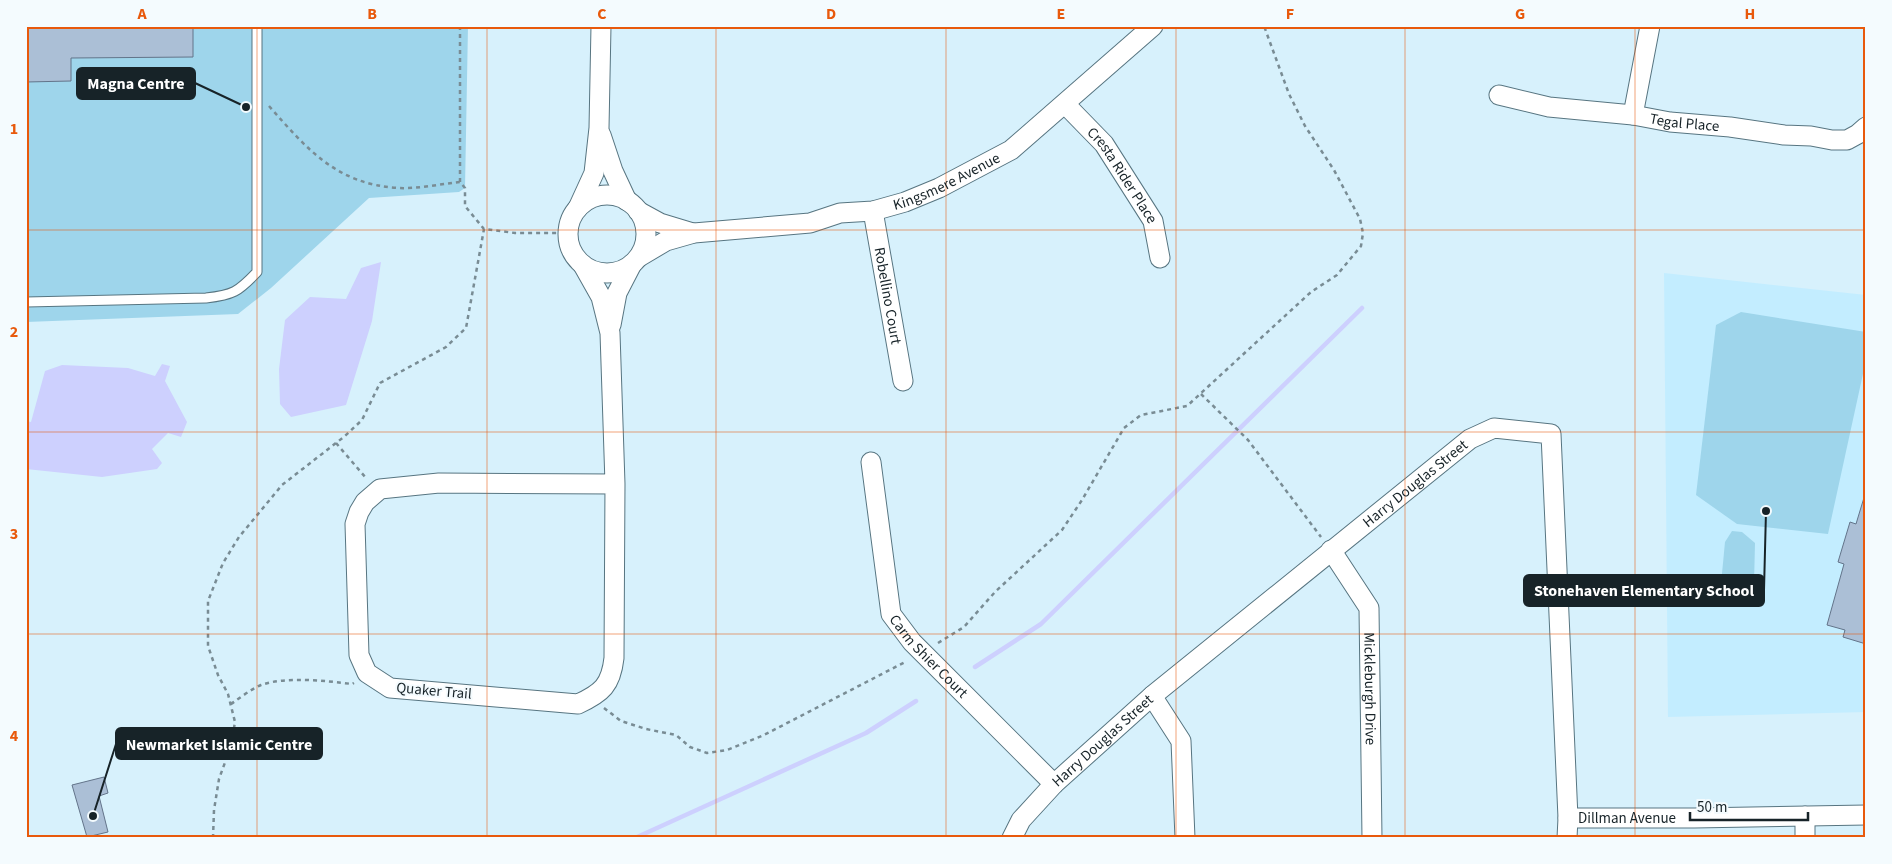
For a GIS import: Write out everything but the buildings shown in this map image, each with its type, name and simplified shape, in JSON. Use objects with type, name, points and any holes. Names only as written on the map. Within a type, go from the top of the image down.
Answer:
[{"type":"street","points":[[600,26],[599,128],[594,173],[571,221],[568,233],[571,249],[583,265],[601,297],[610,333]]},
{"type":"street","name":"Kingsmere Avenue","points":[[635,260],[666,240],[694,233],[810,222],[840,213],[872,211],[905,202],[939,188],[1010,150],[1153,26]]},
{"type":"street","points":[[1633,115],[1650,26]]},
{"type":"street","name":"Tegal Place","points":[[1499,95],[1550,107],[1633,115],[1670,122],[1730,127],[1832,140],[1846,140],[1858,134],[1866,127]]},
{"type":"street","name":"Cresta Rider Place","points":[[1065,104],[1104,144],[1153,221],[1160,258]]},
{"type":"street","points":[[591,698],[610,680],[612,672],[615,484],[610,333],[617,293],[645,243],[646,232],[643,219],[612,171],[599,128]]},
{"type":"street","points":[[578,208],[590,200],[604,196],[618,197],[633,206]]},
{"type":"street","name":"Kingsmere Avenue","points":[[633,206],[660,223],[694,233]]},
{"type":"street","name":"Robellino Court","points":[[872,211],[903,381]]},
{"type":"street","points":[[583,265],[596,272],[607,273],[620,271],[635,260]]},
{"type":"street","name":"Harry Douglas Street","points":[[1012,838],[1021,820],[1054,784],[1152,696],[1470,439],[1494,428],[1551,434],[1568,818]]},
{"type":"street","name":"Carm Shier Court","points":[[871,462],[891,614],[912,642],[1054,784]]},
{"type":"street","points":[[367,673],[359,655],[355,536],[359,512],[365,502],[376,492],[380,489],[439,483],[615,484]]},
{"type":"street","name":"Mickleburgh Drive","points":[[1331,550],[1369,608],[1372,838]]},
{"type":"street","name":"Quaker Trail","points":[[367,673],[390,688],[578,704],[591,698]]},
{"type":"street","points":[[1152,696],[1181,741],[1185,838]]},
{"type":"street","name":"Dillman Avenue","points":[[1568,818],[1866,815]]},
{"type":"street","points":[[1805,816],[1805,838]]},
{"type":"street","points":[[1567,838],[1568,818]]},
{"type":"lane","points":[[26,302],[206,298],[229,295],[243,287],[257,272],[257,26]]},
{"type":"path","points":[[460,26],[460,182],[465,188],[465,206],[484,229],[515,233],[568,233]]},
{"type":"path","points":[[591,698],[621,721],[646,729],[676,735],[690,747],[707,753],[727,750],[764,735],[923,653],[964,627],[995,592],[1062,530],[1082,500],[1124,428],[1141,415],[1186,406],[1311,292],[1337,275],[1361,246],[1363,233],[1360,219],[1334,170],[1305,126],[1289,94],[1264,26]]},
{"type":"path","points":[[264,100],[298,139],[327,165],[364,183],[400,188],[460,182]]},
{"type":"path","points":[[213,838],[214,810],[219,779],[231,746],[235,722],[228,694],[218,675],[208,646],[208,601],[223,563],[239,537],[282,485],[362,420],[380,383],[414,363],[446,348],[466,328],[484,229]]},
{"type":"path","points":[[1201,394],[1248,440],[1331,550]]},
{"type":"path","points":[[336,443],[376,492]]},
{"type":"path","points":[[231,704],[261,685],[287,681],[320,680],[352,684],[367,673]]},
{"type":"shaded area","points":[[26,26],[468,26],[465,188],[459,192],[369,198],[271,288],[238,314],[26,322]]},
{"type":"shaded area","points":[[381,262],[372,321],[346,405],[291,417],[280,404],[279,369],[285,320],[310,297],[346,299],[361,268]]},
{"type":"shaded area","points":[[1664,273],[1866,295],[1866,712],[1668,717]]},
{"type":"shaded area","points":[[1741,312],[1866,332],[1866,360],[1828,534],[1737,524],[1696,495],[1716,325]]},
{"type":"shaded area","points":[[162,364],[170,366],[165,381],[187,422],[181,437],[168,433],[152,449],[162,463],[157,469],[102,477],[26,469],[26,421],[31,422],[45,371],[62,365],[128,368],[155,376]]},
{"type":"shaded area","points":[[1732,531],[1742,532],[1755,543],[1754,584],[1742,591],[1721,584],[1725,542]]},
{"type":"waterway","points":[[975,667],[1041,624],[1362,308]]},
{"type":"waterway","points":[[635,838],[866,733],[916,701]]},
{"type":"place","name":"Magna Centre","points":[[246,107]]},
{"type":"place","name":"Stonehaven Elementary School","points":[[1766,511]]},
{"type":"place","name":"Newmarket Islamic Centre","points":[[93,816]]}]
